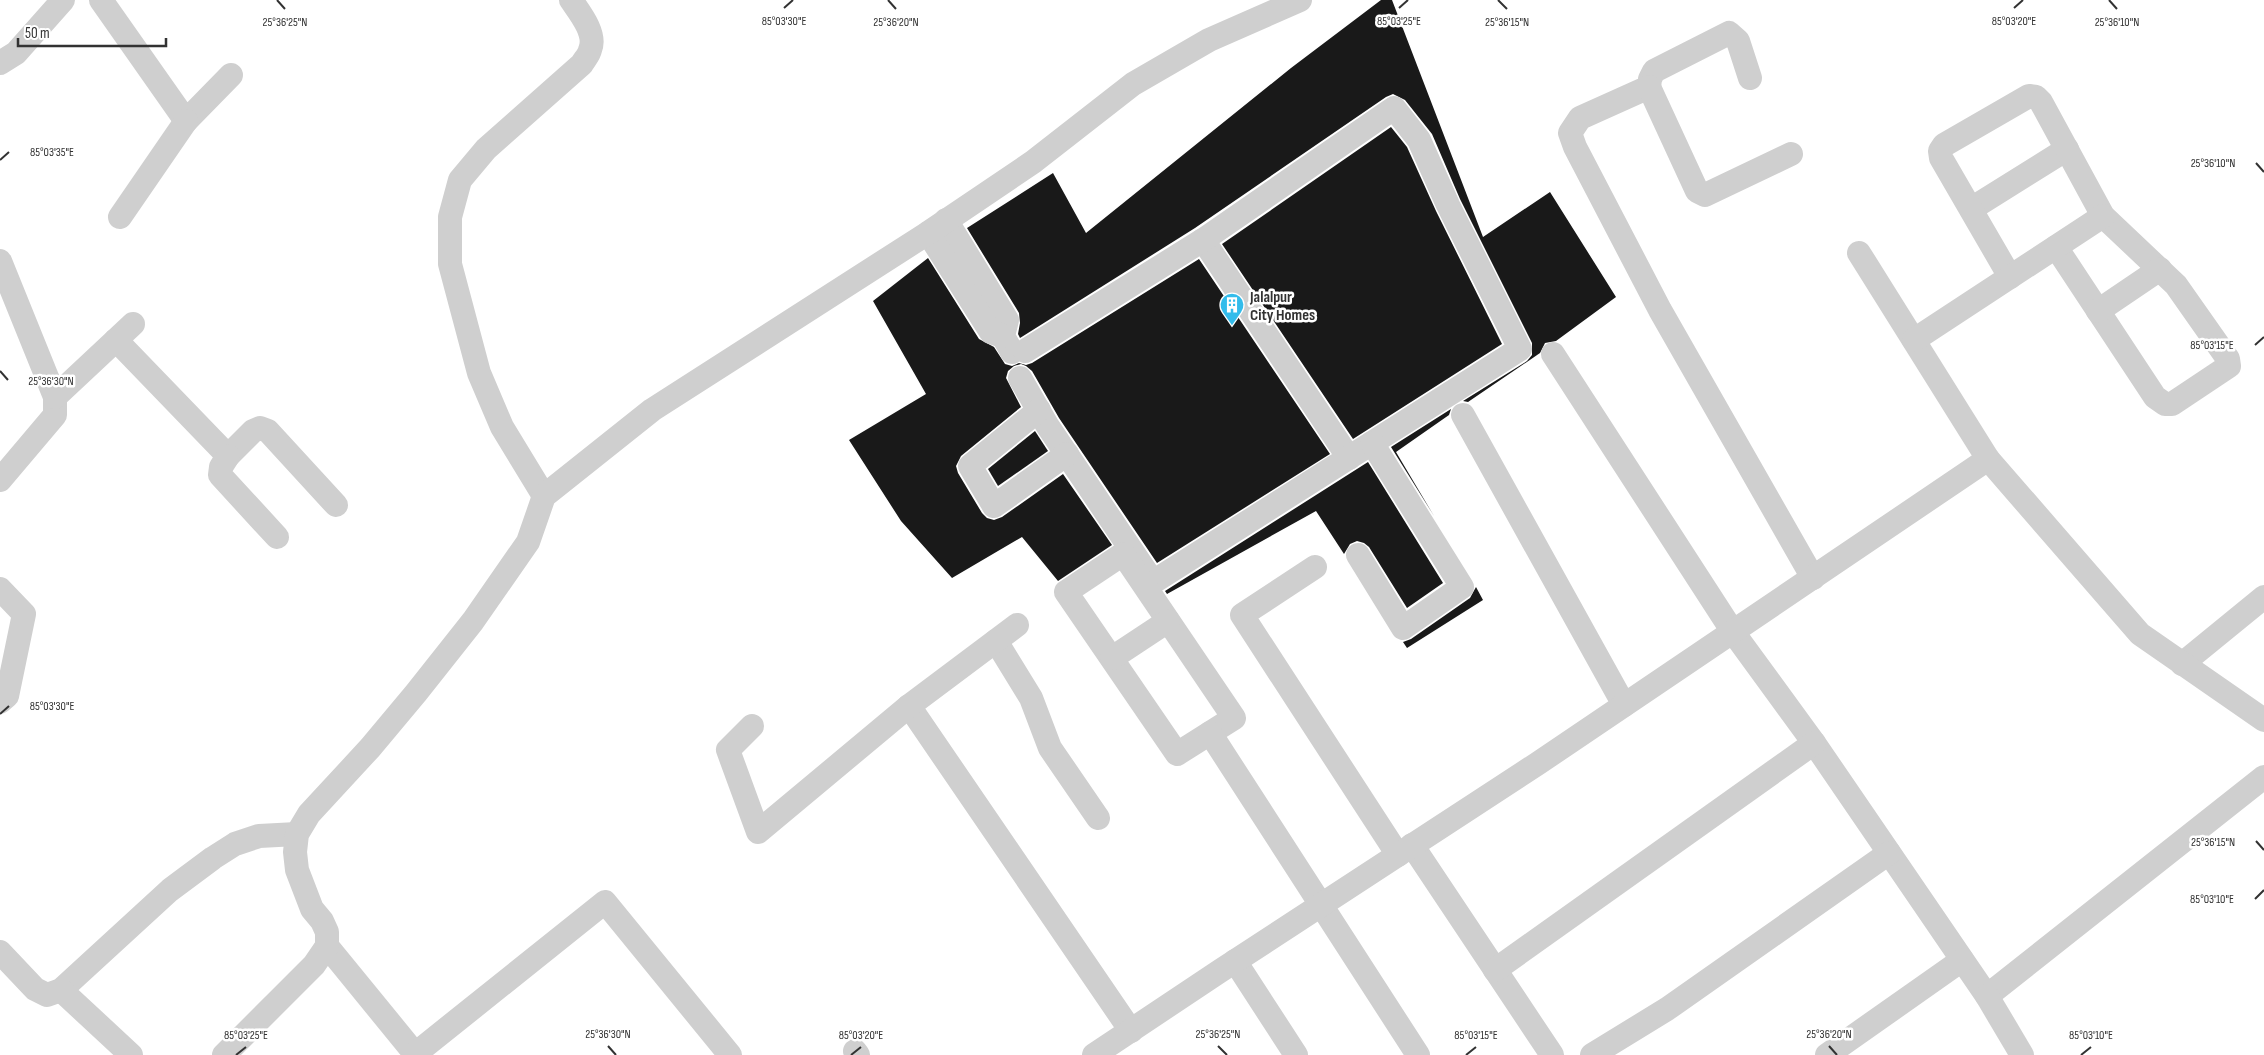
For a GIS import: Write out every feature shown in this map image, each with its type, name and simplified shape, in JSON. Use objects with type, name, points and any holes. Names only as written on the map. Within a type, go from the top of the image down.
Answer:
[{"type":"street","points":[[0,64],[16,53],[63,0]]},
{"type":"street","points":[[101,0],[186,121]]},
{"type":"street","points":[[544,496],[502,427],[479,373],[450,264],[450,217],[460,180],[480,157],[582,64],[590,51],[592,39],[582,16],[571,0]]},
{"type":"street","points":[[730,1055],[605,902],[415,1054],[328,946],[327,932],[322,921],[312,909],[297,870],[295,852],[297,834],[309,814],[376,742],[473,621],[528,542],[544,496],[652,410],[937,227],[1033,162],[1132,84],[1209,40],[1300,0]]},
{"type":"street","points":[[1750,78],[1738,41],[1728,33],[1654,71],[1649,87],[1697,191],[1705,195],[1791,154]]},
{"type":"street","points":[[120,217],[186,121],[231,75]]},
{"type":"street","points":[[1649,87],[1580,118],[1570,133],[1575,147],[1660,310],[1813,578]]},
{"type":"street","points":[[2010,277],[1941,158],[1940,151],[1944,145],[2030,96],[2036,97],[2041,102],[2103,216],[2176,285],[2228,359],[2229,366],[2172,404],[2165,404],[2155,397],[2056,247]]},
{"type":"street","points":[[937,227],[991,332],[1032,358],[1033,367],[1028,375],[1020,378],[1067,454],[1153,582],[1520,349],[1448,205],[1419,140],[1394,108],[1203,240],[1014,346]]},
{"type":"street","points":[[1971,209],[2067,149]]},
{"type":"street","points":[[1914,340],[2103,216]]},
{"type":"street","points":[[1203,240],[1349,458]]},
{"type":"street","points":[[1859,253],[1988,459],[2140,634],[2264,720]]},
{"type":"street","points":[[0,261],[55,397],[55,415],[0,480]]},
{"type":"street","points":[[2098,311],[2160,269]]},
{"type":"street","points":[[55,397],[133,324]]},
{"type":"street","points":[[116,340],[228,456]]},
{"type":"street","points":[[1553,354],[1733,632],[1814,743],[1987,996],[2022,1055]]},
{"type":"street","points":[[1039,410],[970,466],[994,506],[1067,454]]},
{"type":"street","points":[[1463,415],[1624,706]]},
{"type":"street","points":[[276,537],[220,475],[221,467],[228,456],[253,431],[260,428],[268,431],[336,505]]},
{"type":"street","points":[[1358,555],[1403,628],[1462,587],[1372,443]]},
{"type":"street","points":[[1094,1055],[1624,706],[1988,459]]},
{"type":"street","points":[[1123,554],[1234,718],[1176,754],[1112,658],[1066,592],[1123,554]]},
{"type":"street","points":[[1315,566],[1242,615],[1405,850],[1496,970],[1552,1055]]},
{"type":"street","points":[[0,589],[24,614],[7,696],[0,702]]},
{"type":"street","points":[[2182,664],[2264,597]]},
{"type":"street","points":[[1112,658],[1168,621]]},
{"type":"street","points":[[752,726],[728,750],[758,832],[909,706],[1017,625]]},
{"type":"street","points":[[996,641],[1031,698],[1050,748],[1098,818]]},
{"type":"street","points":[[909,706],[1131,1031]]},
{"type":"street","points":[[1210,733],[1418,1055]]},
{"type":"street","points":[[1496,970],[1814,743]]},
{"type":"street","points":[[1987,996],[2264,777]]},
{"type":"street","points":[[0,952],[35,989],[47,995],[61,990],[170,890],[213,858],[236,844],[259,836],[297,834]]},
{"type":"street","points":[[1592,1055],[1667,1009],[1889,853]]},
{"type":"street","points":[[224,1055],[314,964],[328,946]]},
{"type":"street","points":[[1827,1055],[1962,960]]},
{"type":"street","points":[[1235,961],[1296,1055]]},
{"type":"street","points":[[61,990],[131,1055]]},
{"type":"building","points":[[1381,0],[1392,0],[1483,237],[1550,192],[1616,297],[1556,341],[1545,343],[1540,353],[1468,402],[1463,401],[1527,361],[1532,355],[1532,343],[1460,199],[1432,134],[1405,100],[1393,94],[1195,228],[1020,338],[1018,334],[1019,313],[967,228],[1053,173],[1086,233],[1291,68]]},
{"type":"building","points":[[1391,127],[1407,147],[1436,211],[1502,344],[1353,439],[1222,244]]},
{"type":"building","points":[[928,258],[979,339],[994,347],[1005,364],[1012,366],[1019,363],[1026,365],[1032,363],[1199,259],[1330,454],[1157,563],[1059,418],[1032,371],[1021,364],[1014,366],[1008,371],[1006,378],[1021,407],[961,456],[956,466],[958,473],[982,513],[987,518],[994,520],[1002,517],[1063,474],[1112,545],[1058,581],[1022,537],[952,578],[901,521],[849,440],[926,394],[873,301]]},
{"type":"building","points":[[1451,409],[1449,415],[1396,452],[1434,516],[1391,447]]},
{"type":"building","points":[[1035,431],[1048,451],[998,486],[988,469]]},
{"type":"building","points":[[1368,462],[1443,583],[1407,608],[1369,547],[1357,541],[1350,544],[1344,554],[1316,511],[1167,594],[1165,591]]},
{"type":"building","points":[[1476,587],[1483,600],[1407,648],[1403,642],[1411,639],[1470,598]]},
{"type":"place","name":"Jalalpur City Homes","points":[[1232,326]]}]
